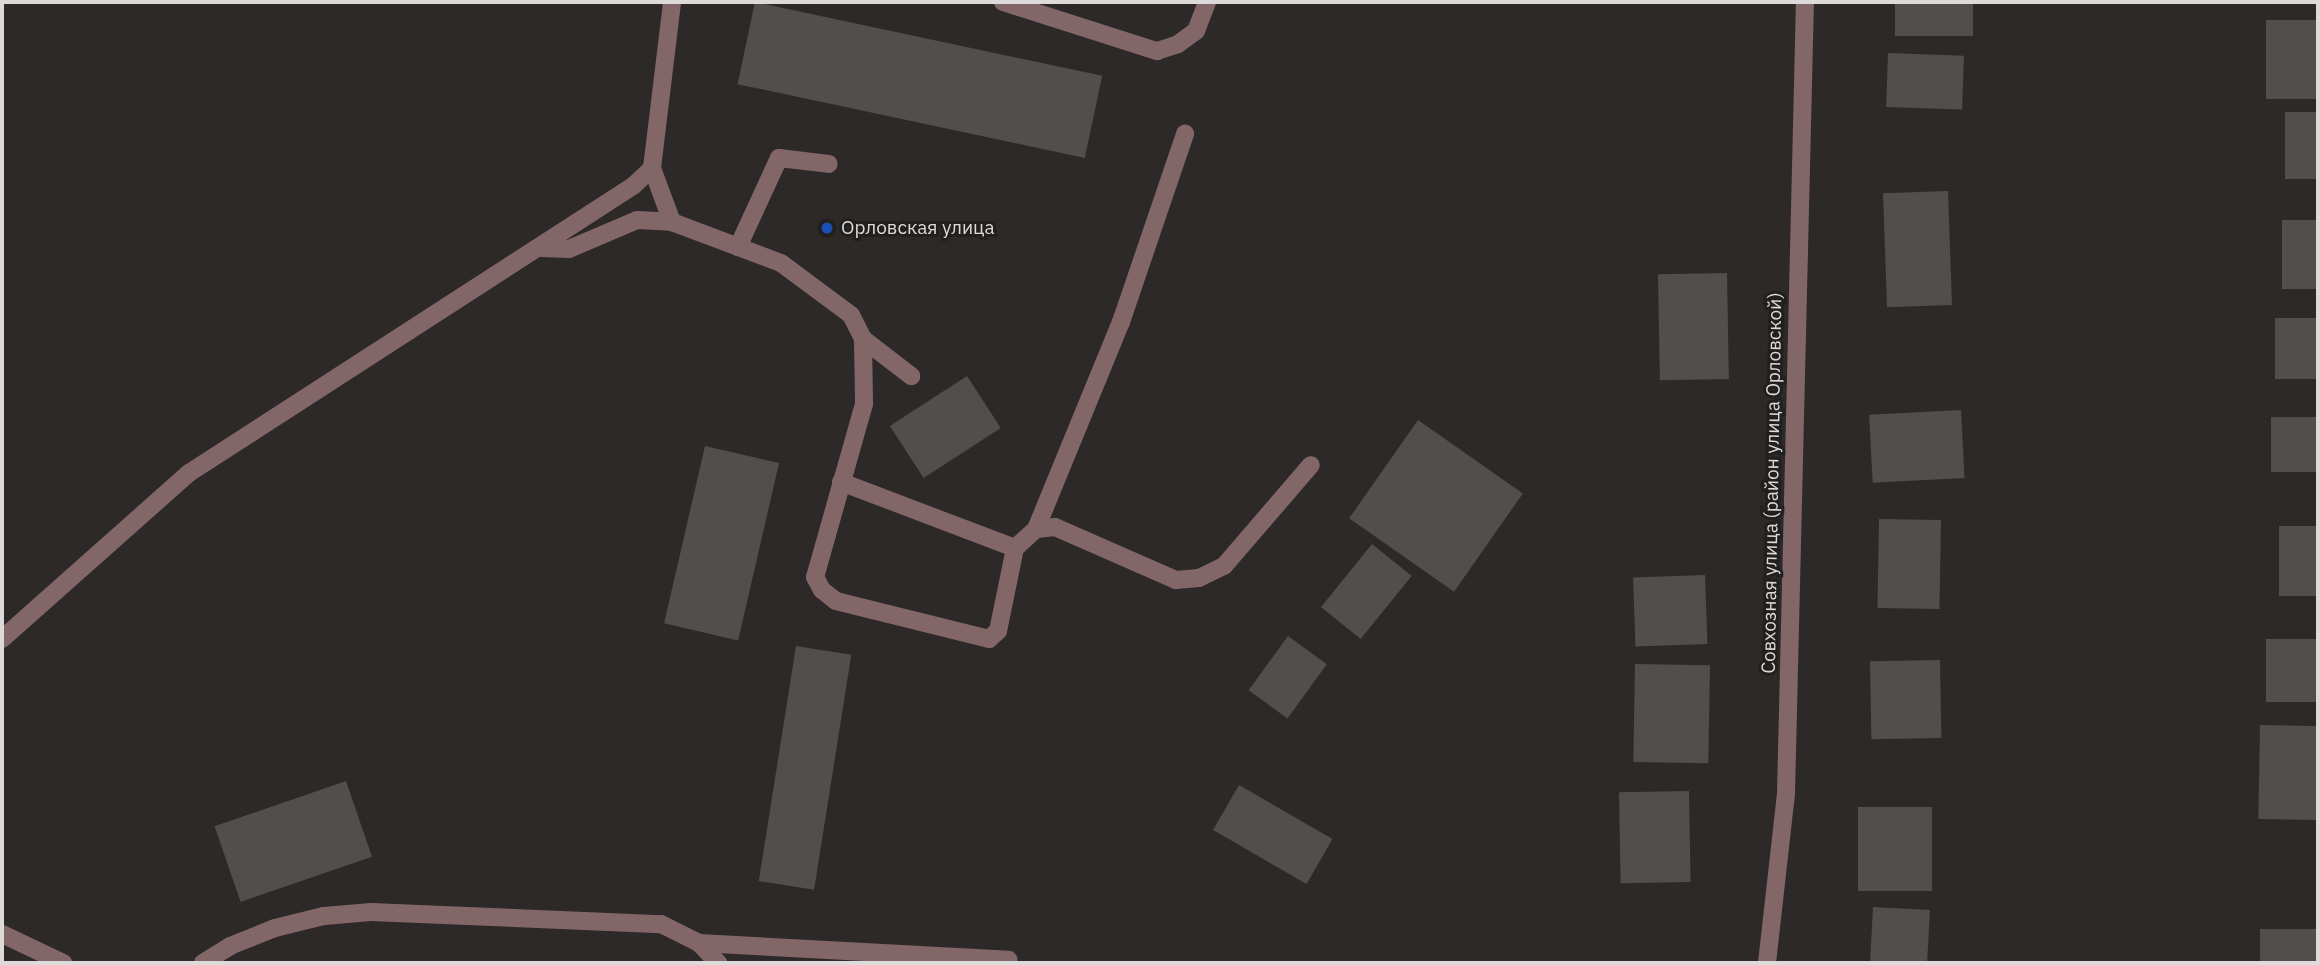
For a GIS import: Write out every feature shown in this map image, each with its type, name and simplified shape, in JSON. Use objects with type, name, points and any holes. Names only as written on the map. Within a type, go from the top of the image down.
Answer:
[{"type":"street","points":[[671,2],[652,169],[672,222]]},
{"type":"street","points":[[1003,2],[1157,51],[1178,44],[1196,31],[1207,2]]},
{"type":"street","name":"Совхозная улица (район улица Орловской)","points":[[1767,963],[1786,794],[1805,2]]},
{"type":"street","points":[[863,339],[860,429],[817,564],[816,580],[836,601],[989,639],[998,631],[1015,548],[1036,529],[1121,322],[1185,134]]},
{"type":"street","points":[[738,247],[779,158],[829,164]]},
{"type":"street","points":[[2,639],[189,473],[542,248],[633,186],[652,169]]},
{"type":"street","points":[[542,248],[569,249],[637,220],[672,222],[781,263],[831,296],[851,315],[863,339],[911,376]]},
{"type":"street","points":[[1036,529],[1055,527],[1176,580],[1199,578],[1224,566],[1311,465]]},
{"type":"street","points":[[841,482],[1015,548]]},
{"type":"street","points":[[203,963],[230,946],[275,928],[324,916],[371,912],[661,924],[699,943],[718,963]]},
{"type":"street","points":[[2,934],[64,963]]},
{"type":"street","points":[[699,943],[1009,960]]},
{"type":"building","points":[[755,2],[1102,76],[1085,158],[738,84]]},
{"type":"building","points":[[1895,2],[1973,2],[1973,36],[1895,36]]},
{"type":"building","points":[[2266,20],[2318,20],[2318,99],[2266,99]]},
{"type":"building","points":[[1888,53],[1964,56],[1962,110],[1886,107]]},
{"type":"building","points":[[2285,112],[2318,112],[2318,179],[2285,179]]},
{"type":"building","points":[[1948,191],[1952,305],[1887,307],[1883,193]]},
{"type":"building","points":[[2282,220],[2318,220],[2318,289],[2282,289]]},
{"type":"building","points":[[1727,273],[1729,379],[1660,380],[1658,274]]},
{"type":"building","points":[[2275,318],[2318,318],[2318,379],[2275,379]]},
{"type":"building","points":[[967,376],[1001,428],[924,478],[890,426]]},
{"type":"building","points":[[1961,410],[1965,478],[1873,483],[1869,415]]},
{"type":"building","points":[[2271,417],[2318,417],[2318,472],[2271,472]]},
{"type":"building","points":[[1418,420],[1523,493],[1454,592],[1349,518]]},
{"type":"building","points":[[705,446],[779,463],[738,640],[664,623]]},
{"type":"building","points":[[1879,519],[1941,520],[1939,609],[1877,608]]},
{"type":"building","points":[[2279,526],[2318,526],[2318,596],[2279,596]]},
{"type":"building","points":[[1372,544],[1412,576],[1361,639],[1321,607]]},
{"type":"building","points":[[1705,575],[1707,644],[1635,646],[1633,578]]},
{"type":"building","points":[[1288,636],[1327,664],[1287,718],[1249,690]]},
{"type":"building","points":[[2266,639],[2318,639],[2318,702],[2266,702]]},
{"type":"building","points":[[796,646],[851,655],[814,890],[759,881]]},
{"type":"building","points":[[1940,660],[1941,738],[1871,739],[1870,661]]},
{"type":"building","points":[[1635,664],[1710,665],[1708,763],[1633,762]]},
{"type":"building","points":[[2260,725],[2318,726],[2316,820],[2258,819]]},
{"type":"building","points":[[346,781],[372,857],[241,902],[215,826]]},
{"type":"building","points":[[1239,785],[1333,839],[1307,884],[1213,830]]},
{"type":"building","points":[[1689,791],[1691,882],[1621,883],[1619,792]]},
{"type":"building","points":[[1858,807],[1932,807],[1932,891],[1858,891]]},
{"type":"building","points":[[1873,907],[1930,910],[1927,963],[1870,963]]},
{"type":"building","points":[[2260,929],[2318,929],[2318,963],[2260,963]]},
{"type":"place","name":"Орловская улица","points":[[827,228]]}]
